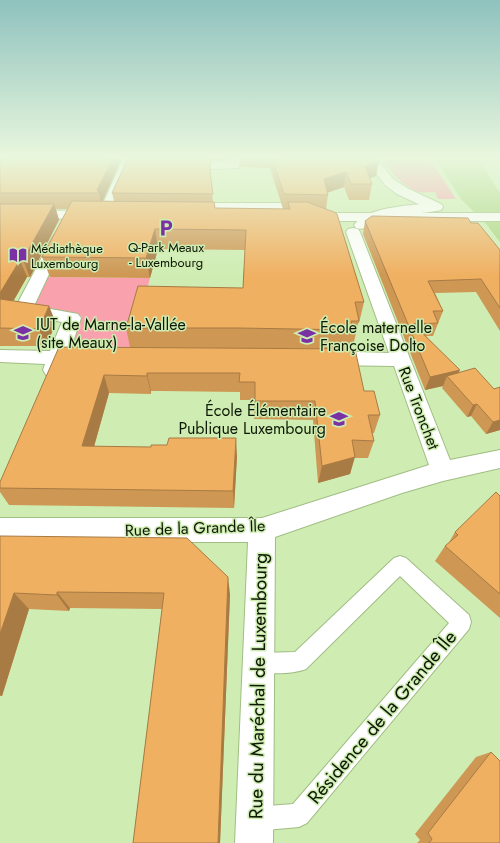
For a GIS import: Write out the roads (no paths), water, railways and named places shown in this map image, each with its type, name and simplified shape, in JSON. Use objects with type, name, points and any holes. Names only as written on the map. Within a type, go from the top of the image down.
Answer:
[{"type":"street","points":[[109,206],[113,197]]},
{"type":"street","points":[[311,217],[374,211],[389,207],[397,197]]},
{"type":"street","points":[[415,197],[436,207]]},
{"type":"street","points":[[0,205],[109,206],[122,211],[72,215],[0,214]]},
{"type":"street","points":[[500,206],[460,212],[373,217],[311,217],[174,211],[436,207],[460,212],[500,217]]},
{"type":"street","points":[[311,217],[353,232],[373,217],[393,212],[436,207]]},
{"type":"street","points":[[46,386],[58,358],[72,318],[23,310],[68,220],[72,215]]},
{"type":"street","name":"Rue Tronchet","points":[[353,232],[443,471]]},
{"type":"street","points":[[0,356],[105,358]]},
{"type":"street","points":[[308,358],[401,360]]},
{"type":"street","name":"Rue de la Grande Île","points":[[0,530],[262,530],[402,483],[443,471],[500,459]]},
{"type":"street","name":"Rue du Maréchal de Luxembourg","points":[[254,831],[260,663],[262,530]]},
{"type":"lane","name":"Résidence de la Grande Île","points":[[254,831],[299,816],[462,622],[400,564],[299,662],[260,663]]},
{"type":"place","name":"Q-Park Meaux - Luxembourg","points":[[166,228]]},
{"type":"place","name":"Médiathèque Luxembourg","points":[[18,255]]},
{"type":"place","name":"IUT de Marne-la-Vallée (site Meaux)","points":[[23,333]]},
{"type":"place","name":"École maternelle Françoise Dolto","points":[[307,336]]},
{"type":"place","name":"École Élémentaire Publique Luxembourg","points":[[339,419]]}]
